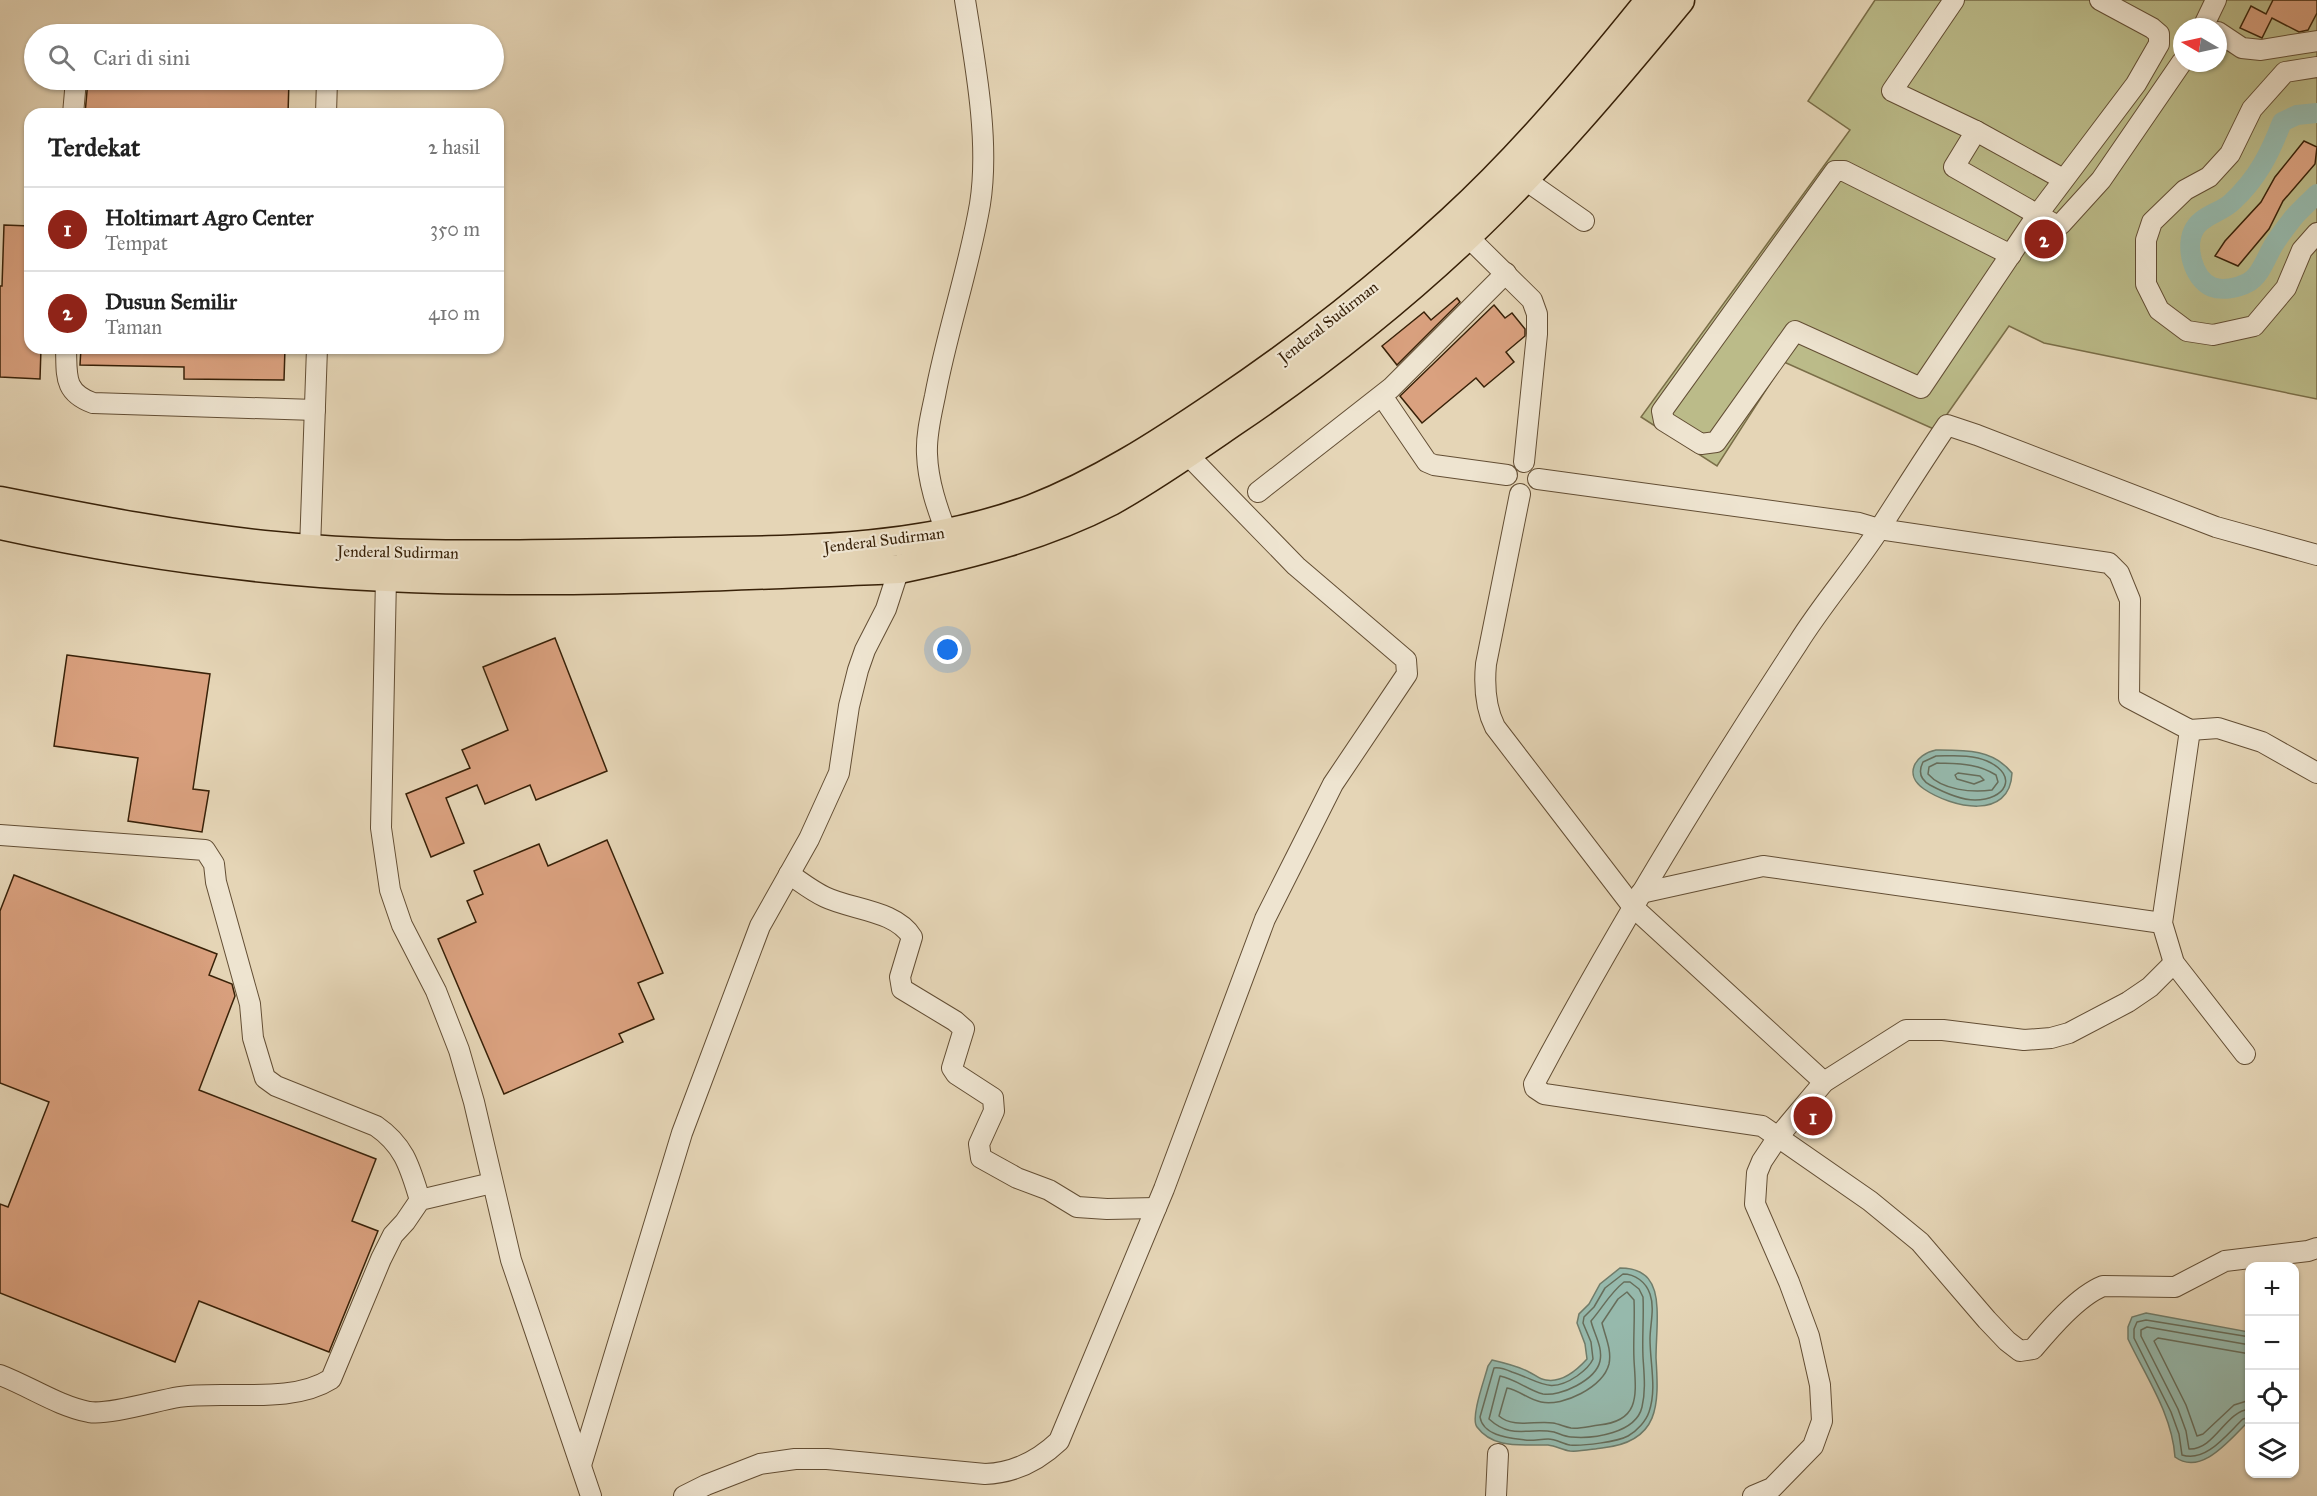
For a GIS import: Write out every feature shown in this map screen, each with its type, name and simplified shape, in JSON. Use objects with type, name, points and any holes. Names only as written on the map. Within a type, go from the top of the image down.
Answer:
[{"type":"highway","name":"Jenderal Sudirman","points":[[0,501],[170,534],[310,549],[388,554],[803,549],[876,545],[947,534],[1030,509],[1098,479],[1163,441],[1246,385],[1459,228],[1505,167],[1564,104],[1650,0]]},
{"type":"highway","points":[[0,525],[76,542],[166,557],[270,568],[386,577],[559,580],[899,569],[952,558],[1037,533],[1110,501],[1187,454],[1337,347],[1459,228],[1524,179],[1581,117],[1680,0]]},
{"type":"street","points":[[947,534],[936,504],[929,471],[928,432],[941,365],[980,203],[983,158],[978,86],[965,0]]},
{"type":"street","points":[[1954,0],[1892,91],[1976,131],[2063,179]]},
{"type":"street","points":[[2011,255],[1844,171],[1835,171],[1662,411],[1664,420],[1701,444],[1716,441],[1795,331],[1922,388],[2011,255],[2038,214],[2121,106],[2159,44],[2158,34],[2152,28],[2100,0]]},
{"type":"street","points":[[2211,18],[2216,0]]},
{"type":"street","points":[[2227,38],[2242,48],[2261,50],[2317,41]]},
{"type":"street","points":[[2317,67],[2285,72],[2252,109],[2230,154],[2209,177],[2185,190],[2152,222],[2146,240],[2146,284],[2160,310],[2187,331],[2213,335],[2254,326],[2286,288],[2302,250],[2317,233]]},
{"type":"street","points":[[1976,131],[1954,167],[2054,224],[2061,224],[2102,180],[2175,72]]},
{"type":"street","points":[[74,108],[75,90]]},
{"type":"street","points":[[326,108],[327,90]]},
{"type":"street","points":[[1524,179],[1584,221]]},
{"type":"street","points":[[1459,228],[1532,300],[1538,322],[1524,462]]},
{"type":"street","points":[[1258,492],[1382,396],[1506,273]]},
{"type":"street","points":[[66,354],[68,380],[72,391],[82,399],[93,403],[315,410]]},
{"type":"street","points":[[310,549],[317,354]]},
{"type":"street","points":[[1382,396],[1427,462],[1434,465],[1507,475]]},
{"type":"street","points":[[2317,555],[2216,527],[1947,425],[1880,529],[1799,640],[1699,795],[1564,1027],[1534,1084],[1535,1088],[1544,1094],[1762,1126],[1870,1201],[1920,1242],[1994,1327],[2016,1350],[2020,1351],[2033,1349],[2059,1321],[2096,1289],[2103,1286],[2175,1287],[2225,1261],[2317,1248]]},
{"type":"street","points":[[684,1496],[759,1464],[795,1459],[827,1459],[999,1474],[1033,1462],[1059,1441],[1156,1208],[1265,919],[1334,784],[1404,680],[1408,668],[1406,660],[1296,566],[1187,454]]},
{"type":"street","points":[[1524,462],[1536,470],[1538,479],[1534,489],[1526,494],[1520,494],[1508,485],[1507,475],[1515,464],[1524,462]]},
{"type":"street","points":[[1538,479],[1859,523],[1880,529],[2109,563],[2119,573],[2130,600],[2129,698],[2190,730],[2218,728],[2262,742],[2317,773]]},
{"type":"street","points":[[1520,494],[1485,664],[1484,684],[1490,714],[1496,727],[1637,900],[1824,1082]]},
{"type":"street","points":[[581,1465],[682,1133],[760,926],[809,839],[839,773],[849,706],[858,670],[865,650],[886,609],[899,569]]},
{"type":"street","points":[[386,577],[381,828],[390,890],[402,925],[436,991],[459,1050],[474,1102],[511,1260],[591,1496]]},
{"type":"street","points":[[2190,730],[2162,923],[2174,963],[2245,1054]]},
{"type":"street","points":[[0,835],[205,850],[214,864],[216,882],[250,1004],[253,1038],[265,1078],[276,1086],[376,1126],[389,1135],[408,1162],[420,1200]]},
{"type":"street","points":[[1637,900],[1763,866],[2162,923]]},
{"type":"street","points":[[789,874],[822,896],[892,919],[906,927],[912,937],[900,977],[902,989],[955,1021],[964,1029],[952,1068],[956,1074],[993,1098],[994,1111],[979,1144],[981,1158],[1017,1178],[1049,1190],[1077,1207],[1156,1208]]},
{"type":"street","points":[[1753,1496],[1774,1492],[1813,1446],[1822,1421],[1820,1385],[1809,1336],[1789,1281],[1755,1204],[1756,1173],[1778,1137],[1824,1082],[1906,1030],[1943,1030],[2024,1040],[2051,1038],[2069,1033],[2128,1002],[2150,987],[2174,963]]},
{"type":"street","points":[[0,1375],[77,1409],[92,1412],[181,1397],[290,1392],[318,1387],[331,1379],[381,1259],[393,1235],[420,1200],[492,1183]]},
{"type":"street","points":[[1496,1496],[1498,1454]]},
{"type":"green space","points":[[1875,0],[2317,0],[2317,399],[2044,343],[2009,326],[1936,430],[1784,362],[1717,466],[1641,417],[1850,130],[1808,101]]},
{"type":"water","points":[[1936,750],[1977,752],[1996,759],[2012,773],[2009,788],[2001,798],[1991,804],[1978,806],[1964,805],[1936,796],[1918,783],[1913,772],[1917,760]]},
{"type":"water","points":[[1620,1268],[1643,1274],[1655,1291],[1656,1406],[1645,1429],[1635,1438],[1621,1444],[1578,1451],[1548,1445],[1500,1443],[1484,1434],[1477,1427],[1475,1415],[1488,1366],[1492,1360],[1520,1368],[1544,1380],[1558,1380],[1574,1371],[1587,1359],[1585,1344],[1577,1323],[1579,1314],[1589,1304],[1600,1284]]},
{"type":"water","points":[[2146,1313],[2245,1331],[2245,1425],[2225,1445],[2206,1459],[2185,1462],[2175,1457],[2164,1411],[2128,1339],[2128,1327],[2132,1317]]},
{"type":"building","points":[[2273,0],[2317,0],[2317,13],[2308,30],[2299,32],[2272,18],[2262,38],[2240,28],[2251,6],[2266,14]]},
{"type":"building","points":[[87,90],[289,90],[288,108],[86,108]]},
{"type":"building","points":[[2304,141],[2317,147],[2315,164],[2283,201],[2269,229],[2238,266],[2215,256],[2225,241],[2261,202],[2275,177]]},
{"type":"building","points":[[4,225],[24,226],[24,354],[41,354],[40,379],[0,377],[0,286],[2,286]]},
{"type":"building","points":[[1457,298],[1460,302],[1397,365],[1382,346],[1424,312],[1431,320]]},
{"type":"building","points":[[1494,305],[1505,318],[1512,313],[1525,329],[1525,336],[1506,352],[1514,362],[1484,387],[1476,378],[1422,423],[1400,396]]},
{"type":"building","points":[[81,354],[285,354],[284,380],[184,379],[184,367],[80,365]]},
{"type":"building","points":[[555,638],[607,771],[536,800],[530,785],[485,804],[477,785],[446,798],[464,843],[431,857],[406,794],[470,768],[462,750],[508,730],[483,667]]},
{"type":"building","points":[[67,655],[210,674],[193,789],[209,791],[202,832],[128,821],[138,758],[54,746]]},
{"type":"building","points":[[607,840],[663,973],[638,983],[654,1019],[619,1034],[623,1042],[504,1094],[438,939],[476,922],[467,901],[483,894],[474,871],[539,844],[548,866]]},
{"type":"building","points":[[14,875],[217,954],[209,975],[232,984],[235,996],[199,1090],[376,1159],[352,1221],[378,1231],[329,1352],[199,1301],[175,1362],[0,1293],[0,1204],[8,1207],[49,1102],[0,1083],[0,911]]},
{"type":"waterway","points":[[2317,113],[2297,115],[2282,122],[2268,155],[2249,184],[2228,205],[2203,220],[2195,228],[2190,243],[2192,261],[2200,277],[2205,283],[2220,289],[2239,286],[2252,280],[2286,227],[2317,194]]},
{"type":"place","name":"Dusun Semilir","points":[[2044,239]]},
{"type":"place","name":"Holtimart Agro Center","points":[[1813,1116]]}]
